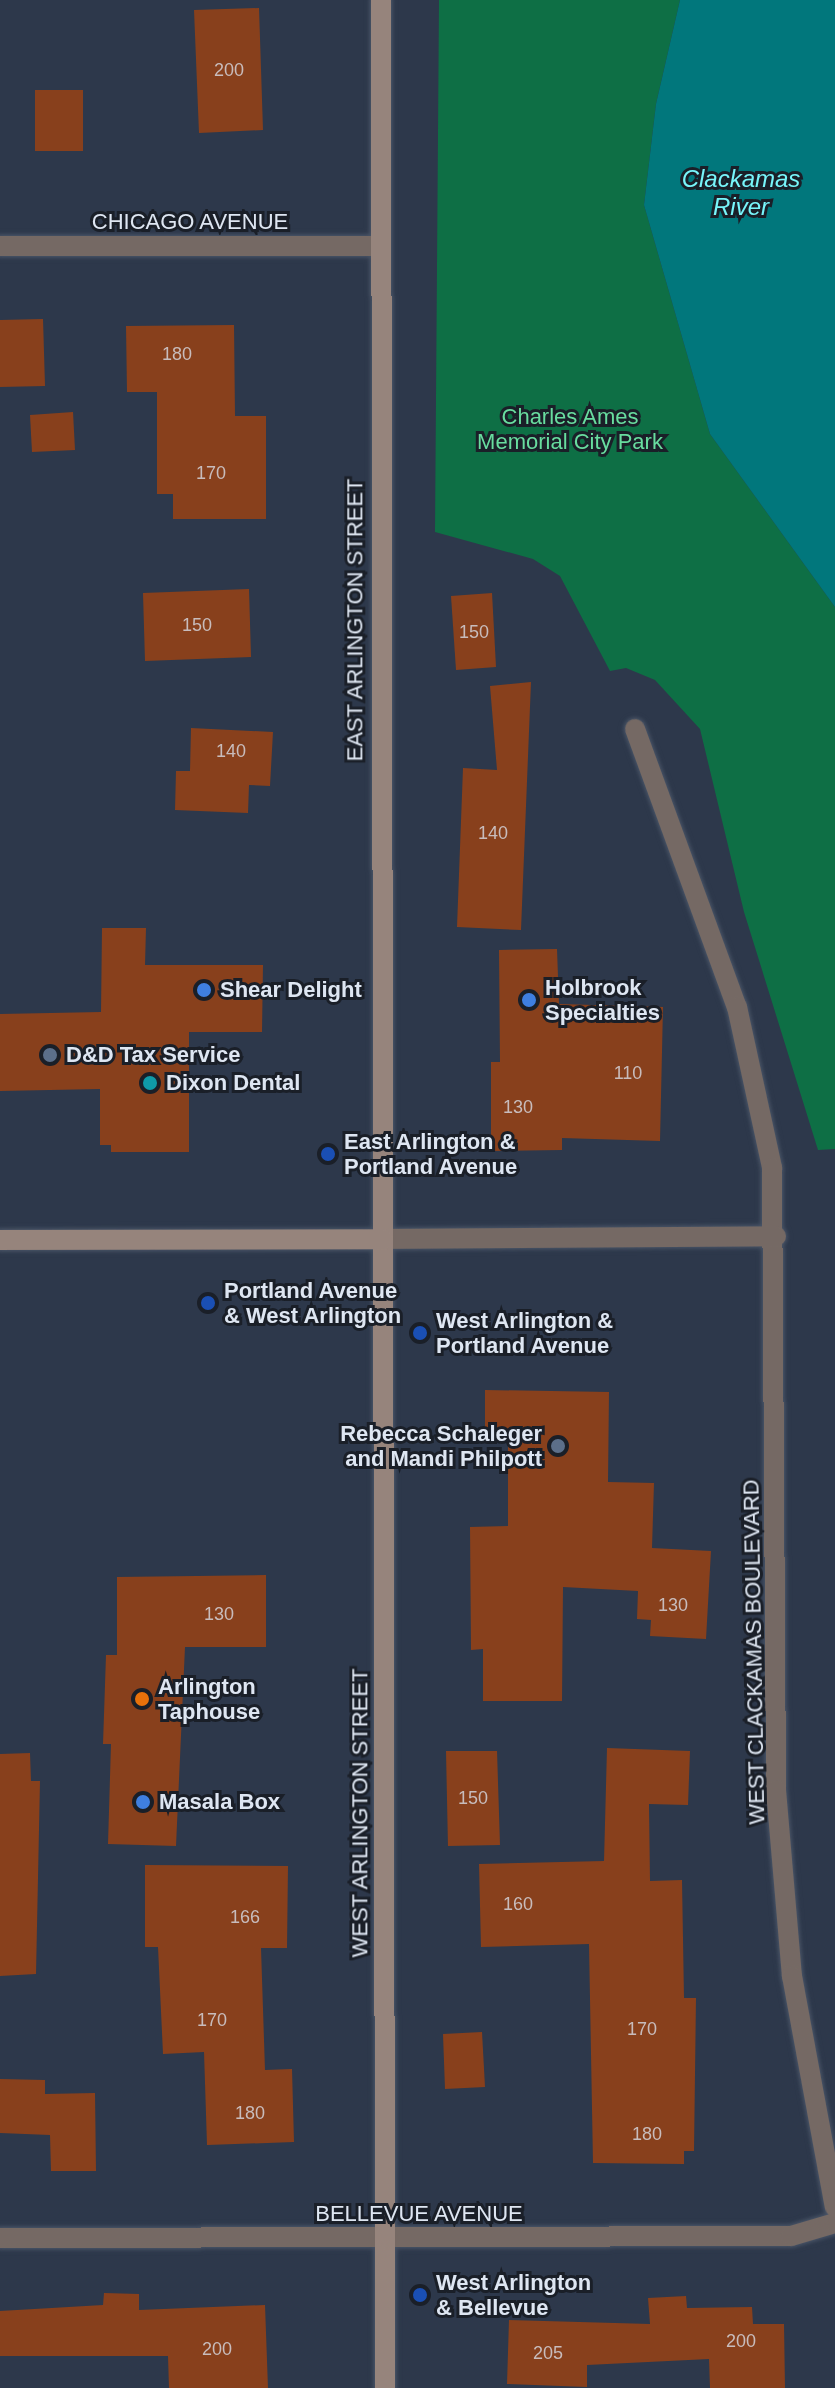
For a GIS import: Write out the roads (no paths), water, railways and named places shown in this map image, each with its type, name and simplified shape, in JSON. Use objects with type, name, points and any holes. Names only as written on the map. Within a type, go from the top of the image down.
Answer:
[{"type":"main road","name":"EAST ARLINGTON STREET","points":[[381,0],[383,1239]]},
{"type":"main road","points":[[0,1240],[383,1239]]},
{"type":"main road","name":"WEST ARLINGTON STREET","points":[[383,1239],[385,2388]]},
{"type":"street","name":"CHICAGO AVENUE","points":[[0,246],[380,246]]},
{"type":"street","name":"WEST CLACKAMAS BOULEVARD","points":[[635,729],[737,1007],[771,1161],[776,1236],[776,1790],[792,1976],[835,2207]]},
{"type":"street","points":[[383,1239],[776,1236]]},
{"type":"street","name":"BELLEVUE AVENUE","points":[[0,2238],[791,2236],[835,2223]]},
{"type":"water","name":"Clackamas River","points":[[680,0],[835,0],[835,607],[710,434],[644,205],[656,104]]},
{"type":"place","name":"Shear Delight","points":[[204,990]]},
{"type":"place","name":"Holbrook Specialties","points":[[529,1000]]},
{"type":"place","name":"D&D Tax Service","points":[[50,1055]]},
{"type":"place","name":"Dixon Dental","points":[[150,1083]]},
{"type":"place","name":"East Arlington & Portland Avenue","points":[[328,1154]]},
{"type":"place","name":"Portland Avenue & West Arlington","points":[[208,1303]]},
{"type":"place","name":"West Arlington & Portland Avenue","points":[[420,1333]]},
{"type":"place","name":"Rebecca Schaleger and Mandi Philpott","points":[[558,1446]]},
{"type":"place","name":"Arlington Taphouse","points":[[142,1699]]},
{"type":"place","name":"Masala Box","points":[[143,1802]]},
{"type":"place","name":"West Arlington & Bellevue","points":[[420,2295]]},
{"type":"park label","name":"Charles Ames Memorial City Park","points":[[570,428]]}]
